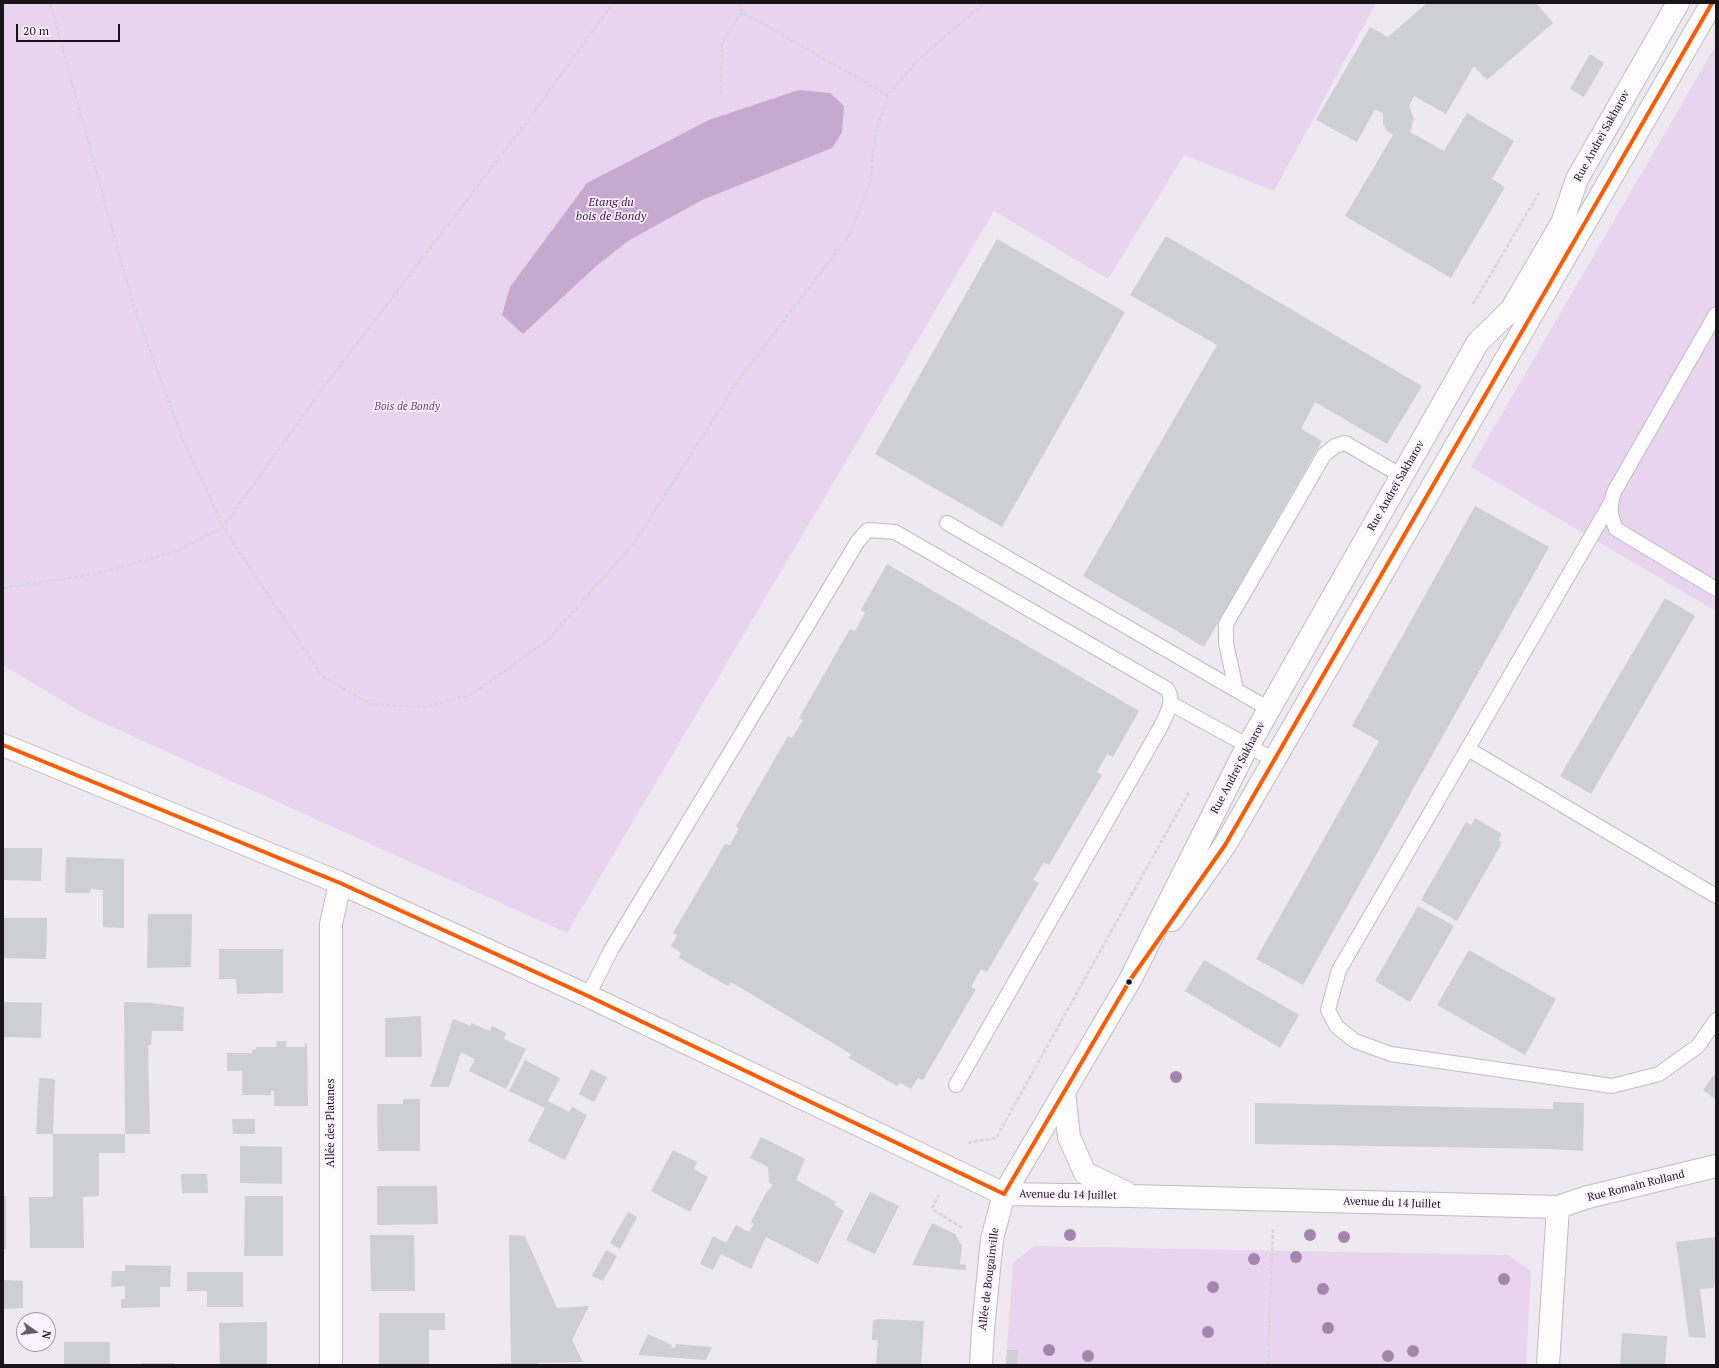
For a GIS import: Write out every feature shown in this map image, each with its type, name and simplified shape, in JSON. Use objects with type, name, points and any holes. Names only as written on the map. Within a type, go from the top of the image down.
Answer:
[{"type":"street","name":"Rue Andreï Sakharov","points":[[1004,1194],[1130,980],[1248,746],[1478,342],[1511,310],[1562,223],[1577,179],[1678,3]]},
{"type":"street","name":"Rue Andreï Sakharov","points":[[1130,980],[1225,845],[1712,3]]},
{"type":"street","name":"Avenue du 14 Juillet","points":[[3,745],[340,883],[588,996],[1004,1194],[1558,1207]]},
{"type":"street","name":"Allée des Platanes","points":[[331,1365],[331,924],[340,883]]},
{"type":"street","points":[[1064,1092],[1069,1137],[1085,1174],[1131,1196]]},
{"type":"street","name":"Rue Romain Rolland","points":[[1558,1207],[1588,1197],[1716,1166]]},
{"type":"street","name":"Allée de Bougainville","points":[[981,1365],[992,1239],[1004,1194]]},
{"type":"street","points":[[1548,1365],[1558,1207]]},
{"type":"lane","points":[[1716,314],[1614,492],[1610,504],[1339,970],[1328,1010],[1337,1028],[1355,1041],[1391,1054],[1612,1086],[1659,1074],[1698,1046],[1716,1020]]},
{"type":"lane","points":[[1236,689],[1226,643],[1226,624],[1324,455],[1335,446],[1345,443],[1402,476]]},
{"type":"lane","points":[[1610,504],[1611,516],[1616,529],[1716,589]]},
{"type":"lane","points":[[947,523],[1269,709]]},
{"type":"lane","points":[[588,996],[616,943],[858,541],[868,530],[895,532],[1167,689],[1170,693],[1170,703],[1160,728],[956,1084]]},
{"type":"lane","points":[[1170,703],[1274,760]]},
{"type":"lane","points":[[1468,749],[1716,896]]},
{"type":"path","points":[[50,3],[133,304],[180,432],[223,526],[322,676],[370,704],[426,707],[472,694],[548,640],[634,543],[740,378],[848,237],[870,183],[875,135],[888,95],[918,60],[984,3]]},
{"type":"path","points":[[3,588],[96,574],[174,552],[223,526],[325,385],[521,129],[613,3]]},
{"type":"path","points":[[738,3],[742,12],[888,95]]},
{"type":"path","points":[[720,95],[722,43],[742,12]]},
{"type":"path","points":[[1268,1365],[1274,1200]]},
{"type":"green space","name":"Bois de Bondy","points":[[3,3],[1376,3],[1274,191],[1184,155],[1108,279],[994,211],[567,933],[88,716],[3,665]]},
{"type":"green space","points":[[1716,45],[1716,611],[1471,467]]},
{"type":"green space","points":[[1034,1246],[1508,1255],[1531,1271],[1526,1365],[1006,1365],[1013,1263]]},
{"type":"water","name":"Etang du bois de Bondy","points":[[799,90],[830,93],[844,106],[842,132],[832,148],[702,200],[628,241],[595,267],[523,334],[502,315],[510,287],[587,183],[709,120]]},
{"type":"building","points":[[1427,3],[1536,3],[1553,23],[1487,80],[1474,66],[1446,114],[1414,96],[1409,106],[1414,119],[1410,132],[1444,151],[1467,113],[1514,141],[1492,179],[1505,187],[1451,278],[1345,216],[1393,135],[1387,131],[1383,124],[1383,113],[1375,109],[1357,142],[1316,120],[1370,27],[1388,37]]},
{"type":"building","points":[[1590,54],[1604,63],[1584,97],[1570,89]]},
{"type":"building","points":[[1166,236],[1422,386],[1387,444],[1315,402],[1301,429],[1322,441],[1204,647],[1083,576],[1217,345],[1130,295]]},
{"type":"building","points":[[997,239],[1125,312],[1002,527],[875,454]]},
{"type":"building","points":[[1475,506],[1549,547],[1303,985],[1256,959],[1379,741],[1352,726]]},
{"type":"building","points":[[887,564],[1139,711],[1113,757],[1107,754],[1097,772],[1102,775],[1049,865],[1044,862],[1033,880],[1039,883],[987,972],[981,969],[971,987],[976,989],[923,1080],[918,1078],[911,1089],[900,1083],[897,1086],[849,1058],[851,1054],[731,982],[728,986],[679,958],[681,953],[671,946],[677,935],[673,933],[725,844],[730,845],[739,828],[736,826],[788,736],[792,738],[803,720],[799,718],[850,629],[855,631],[865,613],[861,610]]},
{"type":"building","points":[[1665,598],[1695,616],[1591,794],[1560,776]]},
{"type":"building","points":[[1475,818],[1502,834],[1498,840],[1502,843],[1457,921],[1421,900],[1466,822],[1471,825]]},
{"type":"building","points":[[3,848],[42,848],[41,881],[3,880]]},
{"type":"building","points":[[66,857],[124,859],[124,928],[103,927],[103,890],[91,889],[90,893],[65,893]]},
{"type":"building","points":[[1418,906],[1454,926],[1410,1002],[1375,981]]},
{"type":"building","points":[[148,914],[192,914],[191,967],[147,968]]},
{"type":"building","points":[[3,918],[47,918],[46,959],[3,958]]},
{"type":"building","points":[[219,949],[283,949],[283,993],[237,994],[236,979],[219,979]]},
{"type":"building","points":[[1469,950],[1556,999],[1525,1055],[1437,1005]]},
{"type":"building","points":[[1204,960],[1299,1015],[1280,1048],[1185,991]]},
{"type":"building","points":[[3,1002],[42,1003],[41,1038],[3,1037]]},
{"type":"building","points":[[124,1002],[152,1003],[184,1007],[183,1031],[152,1031],[151,1045],[148,1045],[150,1134],[125,1134]]},
{"type":"building","points":[[421,1016],[422,1057],[385,1057],[385,1018]]},
{"type":"building","points":[[453,1019],[471,1026],[471,1023],[490,1031],[492,1026],[506,1033],[504,1039],[526,1049],[506,1089],[469,1071],[475,1059],[461,1052],[449,1087],[430,1087]]},
{"type":"building","points":[[276,1041],[287,1041],[286,1047],[305,1047],[305,1043],[307,1043],[308,1106],[274,1106],[274,1091],[271,1091],[271,1095],[242,1095],[242,1071],[227,1071],[227,1053],[252,1053],[252,1050],[256,1049],[256,1047],[277,1047]]},
{"type":"building","points":[[525,1060],[560,1078],[548,1101],[569,1112],[572,1107],[587,1115],[565,1160],[528,1141],[545,1108],[509,1091]]},
{"type":"building","points":[[591,1069],[607,1077],[594,1102],[579,1094]]},
{"type":"building","points":[[1716,1072],[1716,1100],[1703,1090]]},
{"type":"building","points":[[39,1078],[55,1079],[53,1134],[36,1134]]},
{"type":"building","points":[[403,1099],[420,1099],[420,1151],[378,1151],[377,1104],[403,1104]]},
{"type":"building","points":[[1553,1102],[1584,1103],[1583,1151],[1551,1149],[1255,1144],[1255,1103],[1553,1109]]},
{"type":"building","points":[[232,1119],[255,1119],[255,1134],[233,1134]]},
{"type":"building","points":[[53,1134],[125,1134],[125,1153],[99,1153],[99,1196],[83,1197],[84,1248],[30,1248],[29,1197],[53,1197]]},
{"type":"building","points":[[761,1137],[805,1159],[796,1180],[836,1202],[834,1205],[844,1211],[818,1264],[766,1237],[751,1269],[721,1254],[713,1270],[700,1264],[713,1236],[726,1243],[736,1225],[749,1232],[754,1224],[751,1222],[766,1193],[773,1185],[769,1183],[768,1167],[750,1158]]},
{"type":"building","points":[[240,1146],[282,1147],[282,1184],[240,1183]]},
{"type":"building","points":[[673,1150],[697,1162],[694,1169],[708,1177],[690,1212],[651,1191]]},
{"type":"building","points":[[181,1174],[207,1174],[208,1193],[182,1193]]},
{"type":"building","points":[[377,1186],[437,1186],[438,1224],[377,1225]]},
{"type":"building","points":[[870,1192],[899,1206],[875,1254],[846,1240]]},
{"type":"building","points":[[3,1196],[6,1196],[6,1249],[3,1249]]},
{"type":"building","points":[[245,1196],[283,1196],[283,1256],[244,1256]]},
{"type":"building","points":[[628,1212],[637,1217],[620,1249],[610,1243]]},
{"type":"building","points":[[932,1223],[955,1234],[962,1246],[960,1264],[966,1265],[965,1270],[912,1265]]},
{"type":"building","points":[[370,1235],[414,1235],[415,1291],[371,1291]]},
{"type":"building","points":[[509,1235],[525,1236],[557,1308],[589,1306],[572,1340],[583,1362],[538,1363],[538,1365],[494,1365],[511,1363]]},
{"type":"building","points":[[1716,1237],[1716,1282],[1714,1284],[1714,1288],[1700,1289],[1706,1338],[1689,1337],[1676,1242]]},
{"type":"building","points":[[606,1250],[617,1256],[603,1281],[592,1276]]},
{"type":"building","points":[[125,1265],[171,1266],[170,1287],[160,1287],[160,1307],[121,1308],[121,1299],[125,1299],[125,1286],[111,1287],[112,1271],[125,1271]]},
{"type":"building","points":[[187,1272],[243,1272],[243,1307],[207,1307],[207,1291],[187,1291]]},
{"type":"building","points":[[3,1280],[23,1281],[23,1308],[3,1309]]},
{"type":"building","points":[[379,1313],[445,1313],[445,1330],[429,1330],[429,1364],[379,1365]]},
{"type":"building","points":[[873,1320],[924,1321],[921,1365],[876,1365],[878,1340],[872,1340]]},
{"type":"building","points":[[267,1322],[267,1365],[220,1365],[219,1323]]},
{"type":"building","points":[[1622,1333],[1667,1336],[1665,1365],[1620,1365]]},
{"type":"building","points":[[648,1334],[672,1345],[671,1348],[675,1348],[676,1344],[712,1347],[706,1360],[638,1355]]},
{"type":"building","points":[[64,1342],[110,1342],[110,1365],[64,1365]]},
{"type":"building","points":[[1007,1350],[1018,1350],[1017,1365],[1006,1364]]},
{"type":"building","points":[[142,1363],[174,1363],[174,1365],[142,1365]]},
{"type":"transit line","points":[[1004,1194],[1130,980],[1225,845],[1712,3]]},
{"type":"transit line","points":[[3,745],[340,883],[588,996],[1004,1194]]}]
